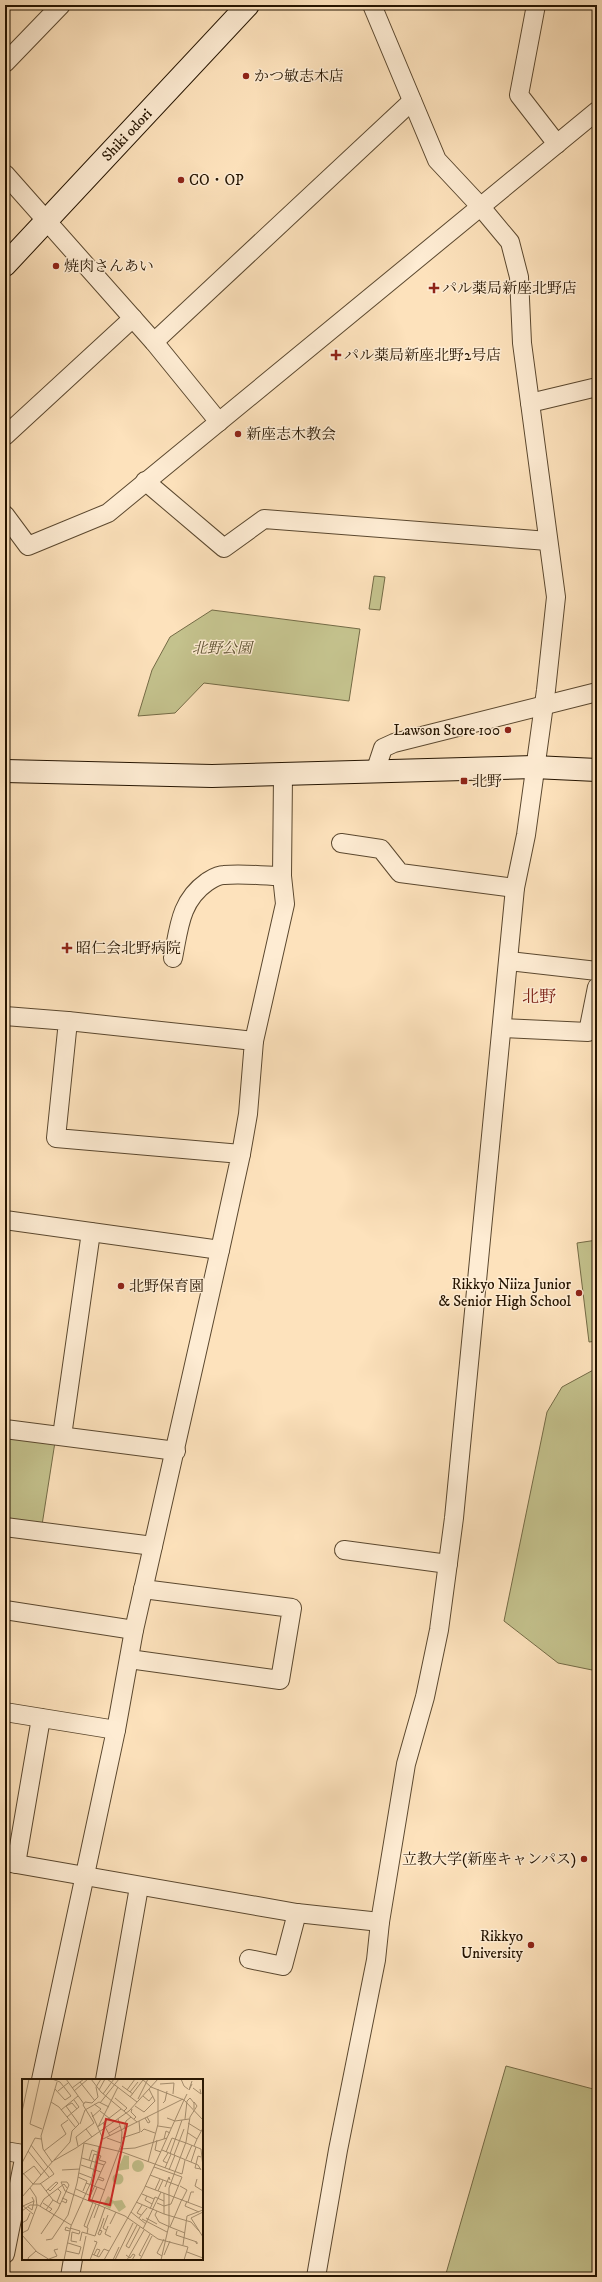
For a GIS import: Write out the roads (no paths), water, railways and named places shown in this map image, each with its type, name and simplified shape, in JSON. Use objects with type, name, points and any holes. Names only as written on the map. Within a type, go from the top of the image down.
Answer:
[{"type":"street","points":[[5,63],[61,5]]},
{"type":"street","points":[[316,2277],[338,2150],[376,1960],[380,1922],[406,1764],[425,1697],[440,1630],[509,961],[515,888],[526,834],[534,767],[544,705],[556,597],[522,343],[519,277],[510,242],[480,206],[437,160],[372,5]]},
{"type":"street","points":[[536,5],[519,95],[557,144]]},
{"type":"street","name":"Shiki odori","points":[[5,265],[242,7]]},
{"type":"street","points":[[154,342],[412,101]]},
{"type":"street","points":[[5,515],[28,546],[108,513],[145,481],[219,422],[597,111]]},
{"type":"street","points":[[5,174],[154,342],[219,422]]},
{"type":"street","points":[[5,436],[133,318]]},
{"type":"street","points":[[530,402],[597,387]]},
{"type":"street","points":[[145,481],[224,548],[264,519],[548,541]]},
{"type":"street","points":[[375,772],[384,748],[394,743],[597,692]]},
{"type":"street","points":[[5,771],[154,776],[283,775],[534,767],[597,770]]},
{"type":"street","points":[[41,2079],[116,1730],[134,1630],[176,1452],[241,1154],[248,1114],[254,1042],[285,904],[282,876],[283,775]]},
{"type":"street","points":[[341,844],[381,850],[400,873],[515,888]]},
{"type":"street","points":[[173,958],[179,926],[187,901],[197,889],[213,878],[222,875],[282,876]]},
{"type":"street","points":[[509,961],[597,971]]},
{"type":"street","points":[[502,1028],[588,1032],[597,987]]},
{"type":"street","points":[[5,1016],[68,1021],[254,1042]]},
{"type":"street","points":[[68,1021],[56,1138],[241,1154]]},
{"type":"street","points":[[5,1220],[220,1250]]},
{"type":"street","points":[[62,1436],[91,1232]]},
{"type":"street","points":[[5,1429],[176,1452]]},
{"type":"street","points":[[5,1527],[153,1546]]},
{"type":"street","points":[[344,1550],[448,1564]]},
{"type":"street","points":[[129,1659],[280,1680],[292,1608],[143,1589]]},
{"type":"street","points":[[5,1610],[134,1630]]},
{"type":"street","points":[[5,1712],[116,1730]]},
{"type":"street","points":[[41,1718],[10,1863],[140,1887],[297,1913],[380,1922]]},
{"type":"street","points":[[105,2079],[140,1887]]},
{"type":"street","points":[[249,1958],[283,1966],[297,1913]]},
{"type":"street","points":[[5,2151],[22,2154]]},
{"type":"street","points":[[5,2254],[22,2169]]},
{"type":"street","points":[[70,2277],[73,2260]]},
{"type":"place","name":"かつ敏志木店","points":[[246,76]]},
{"type":"place","name":"CO・OP","points":[[181,180]]},
{"type":"place","name":"焼肉さんあい","points":[[56,266]]},
{"type":"place","name":"パル薬局新座北野店","points":[[434,288]]},
{"type":"place","name":"パル薬局新座北野2号店","points":[[336,355]]},
{"type":"place","name":"新座志木教会","points":[[238,434]]},
{"type":"place","name":"Lawson Store 100","points":[[508,730]]},
{"type":"place","name":"北野","points":[[464,781]]},
{"type":"place","name":"昭仁会北野病院","points":[[67,948]]},
{"type":"place","name":"北野保育園","points":[[121,1286]]},
{"type":"place","name":"Rikkyo Niiza Junior & Senior High School","points":[[579,1293]]},
{"type":"place","name":"立教大学(新座キャンパス)","points":[[584,1859]]},
{"type":"place","name":"Rikkyo University","points":[[531,1945]]},
{"type":"district","name":"北野","points":[[539,997]]},
{"type":"park label","name":"北野公園","points":[[222,648]]}]
